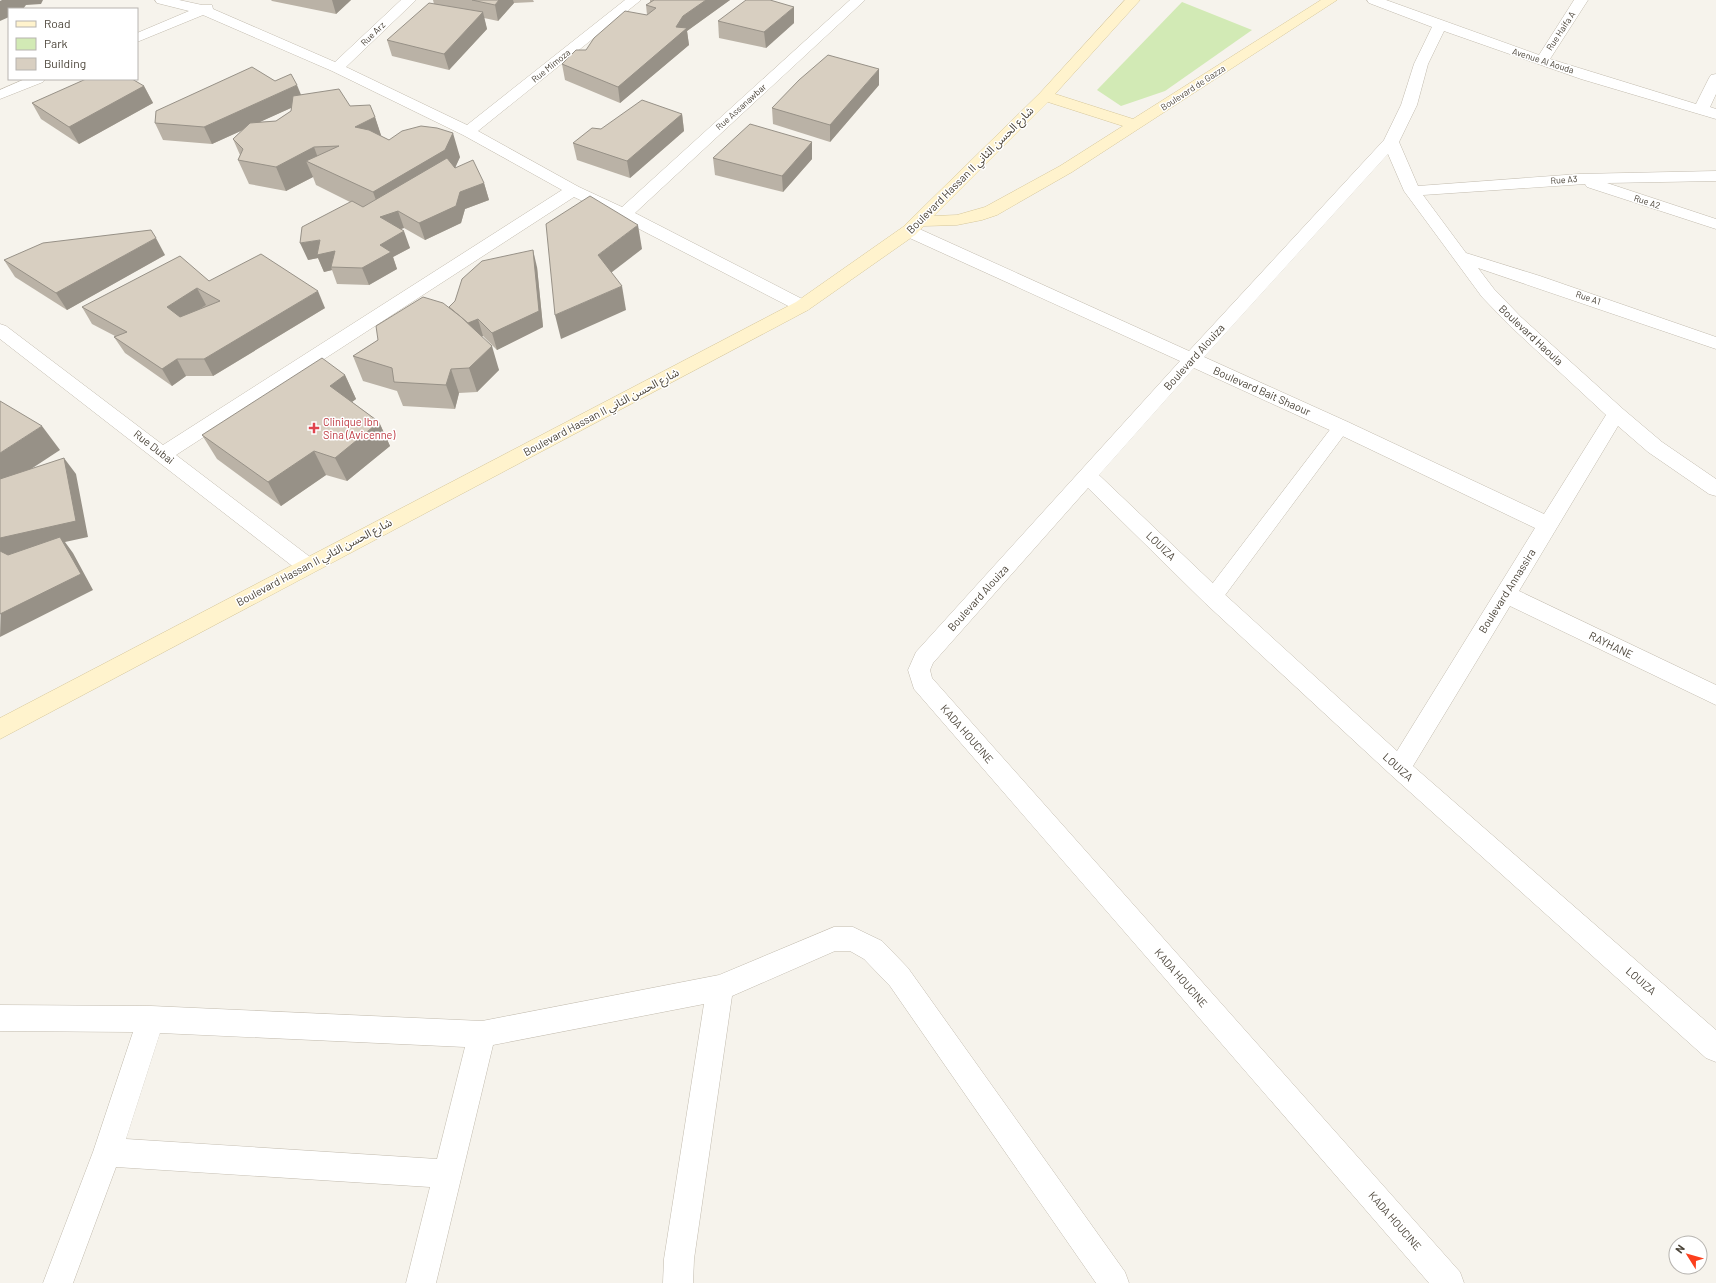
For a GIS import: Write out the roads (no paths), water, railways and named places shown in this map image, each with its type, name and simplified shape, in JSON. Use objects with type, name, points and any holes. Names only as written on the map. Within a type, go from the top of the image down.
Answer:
[{"type":"main road","name":"Boulevard Hassan II شارع الحسن الثاني","points":[[0,729],[802,306],[914,226],[1045,96],[1133,0]]},
{"type":"main road","name":"Boulevard de Gazza","points":[[914,226],[957,220],[991,211],[1066,170],[1330,0]]},
{"type":"main road","points":[[1045,96],[1135,125]]},
{"type":"street","points":[[162,0],[204,10],[337,68],[468,132],[573,190],[624,214],[802,306]]},
{"type":"street","points":[[138,38],[204,10],[218,0]]},
{"type":"street","name":"Rue Arz","points":[[337,68],[408,0]]},
{"type":"street","name":"Rue Mimoza","points":[[468,132],[634,0]]},
{"type":"street","name":"Rue Assanawbar","points":[[624,214],[858,0]]},
{"type":"street","name":"Avenue Al Aouda","points":[[1374,0],[1439,26],[1542,61],[1716,114]]},
{"type":"street","name":"Rue Haifa A","points":[[1542,61],[1581,0]]},
{"type":"street","name":"Boulevard Alouiza","points":[[919,670],[924,658],[1192,359],[1391,142],[1409,105],[1420,64],[1439,26]]},
{"type":"street","points":[[1701,110],[1716,78]]},
{"type":"street","points":[[0,95],[36,80]]},
{"type":"street","name":"Boulevard Haoula","points":[[1391,142],[1412,191],[1488,293],[1515,321],[1616,414],[1655,447],[1716,489]]},
{"type":"street","name":"Rue A3","points":[[1412,191],[1579,179],[1716,176]]},
{"type":"street","name":"Rue A2","points":[[1579,179],[1716,224]]},
{"type":"street","points":[[163,454],[573,190]]},
{"type":"street","name":"Boulevard Bait Shaour","points":[[914,226],[1192,359],[1341,427],[1548,525]]},
{"type":"street","name":"Rue A1","points":[[1460,257],[1534,280],[1716,343]]},
{"type":"street","name":"Rue Dubai","points":[[0,330],[307,566]]},
{"type":"street","name":"Boulevard Annassira","points":[[1398,768],[1616,414]]},
{"type":"street","name":"LOUIZA","points":[[1088,476],[1213,597],[1398,768],[1714,1040]]},
{"type":"street","name":"RAYHANE","points":[[1505,594],[1716,696]]},
{"type":"street","name":"KADA HOUCINE","points":[[919,670],[922,682],[1449,1283]]},
{"type":"street","points":[[0,1018],[151,1019],[482,1034],[720,988],[834,939],[853,939],[872,950],[899,977],[1114,1283]]},
{"type":"street","points":[[678,1283],[679,1259],[720,988]]},
{"type":"street","points":[[58,1283],[107,1152],[151,1019]]},
{"type":"street","points":[[421,1283],[482,1034]]},
{"type":"street","points":[[107,1152],[448,1174]]},
{"type":"lane","points":[[1213,597],[1341,427]]},
{"type":"place","name":"Clinique Ibn Sina (Avicenne)","points":[[314,428]]}]
